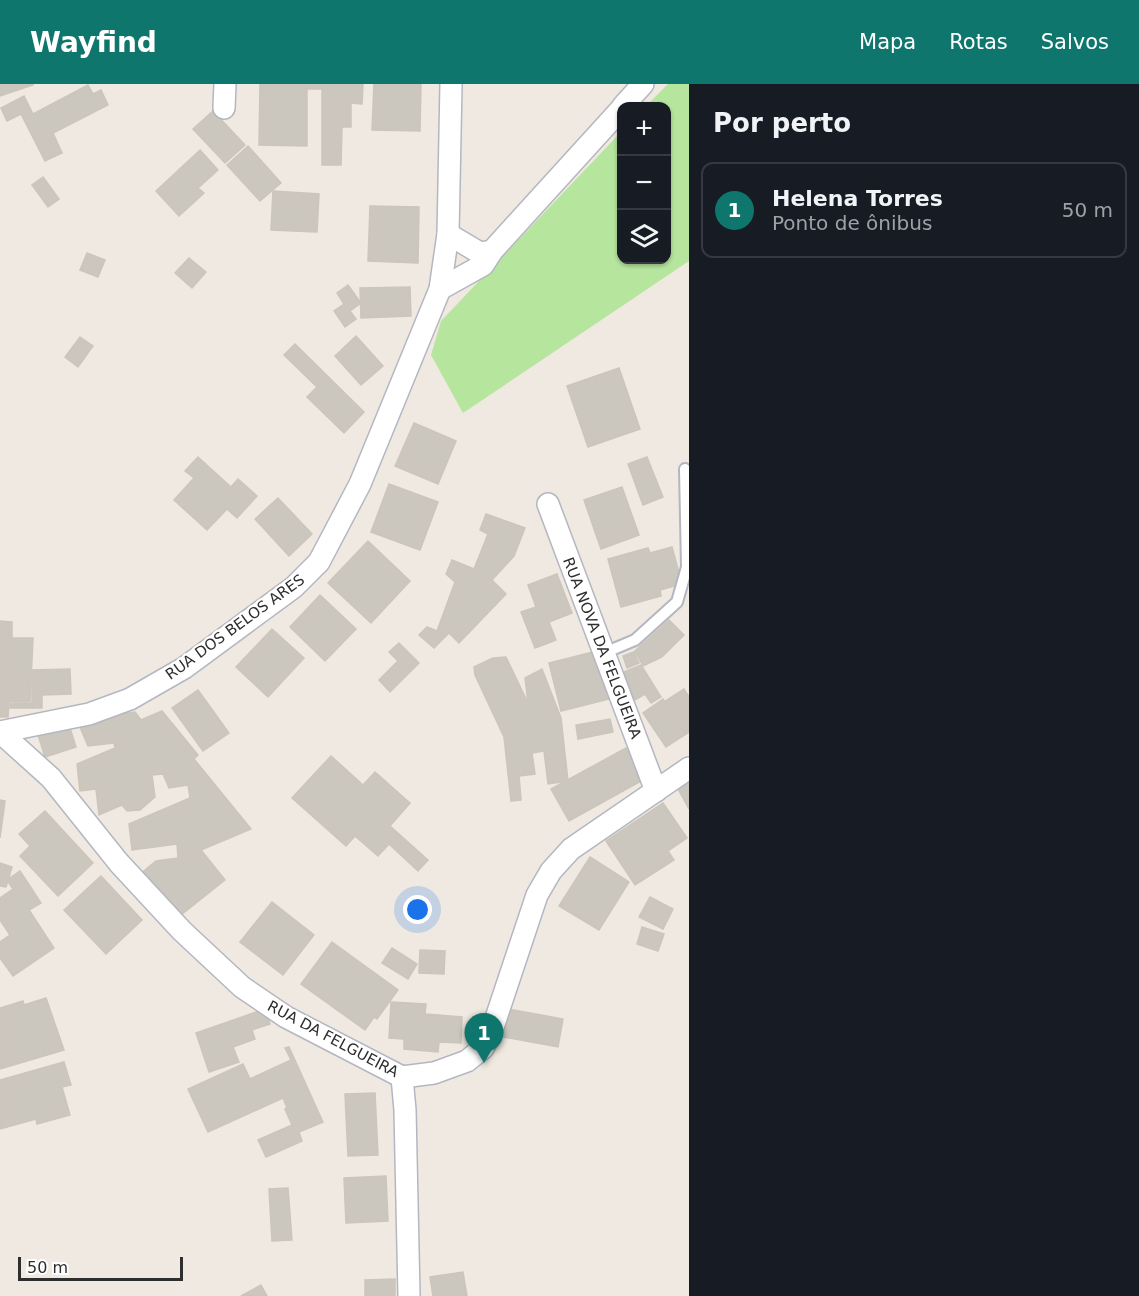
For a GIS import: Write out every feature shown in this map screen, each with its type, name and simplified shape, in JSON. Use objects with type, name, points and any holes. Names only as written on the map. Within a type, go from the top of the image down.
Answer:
[{"type":"street","points":[[224,108],[225,84]]},
{"type":"street","name":"RUA DOS BELOS ARES","points":[[0,732],[89,714],[130,699],[184,668],[294,587],[319,562],[360,484],[440,289],[448,234],[451,84]]},
{"type":"street","points":[[627,102],[643,84]]},
{"type":"street","points":[[440,289],[483,265],[492,251],[617,113]]},
{"type":"street","points":[[448,234],[480,253],[492,251]]},
{"type":"street","name":"RUA NOVA DA FELGUEIRA","points":[[548,504],[656,791]]},
{"type":"street","name":"RUA DA FELGUEIRA","points":[[0,732],[51,778],[118,863],[182,931],[242,987],[286,1017],[402,1077],[434,1073],[452,1067],[476,1055],[483,1048],[491,1033],[537,895],[552,871],[571,849],[689,768]]},
{"type":"street","points":[[402,1077],[405,1110],[409,1296]]},
{"type":"lane","points":[[604,653],[635,640],[677,602],[687,567],[686,469]]},
{"type":"green space","points":[[668,84],[689,84],[689,261],[463,413],[431,355],[441,321],[617,136],[617,264],[671,264],[671,102],[650,102]]},
{"type":"building","points":[[0,84],[33,84],[33,85],[0,96]]},
{"type":"building","points":[[260,84],[363,84],[362,104],[351,103],[351,127],[342,127],[341,165],[322,165],[322,89],[307,89],[307,146],[259,145]]},
{"type":"building","points":[[374,84],[421,84],[420,131],[372,130]]},
{"type":"building","points":[[88,85],[93,94],[101,90],[108,105],[53,133],[62,153],[45,161],[21,114],[7,121],[1,108],[24,96],[33,114]]},
{"type":"building","points":[[213,111],[245,145],[225,163],[193,129]]},
{"type":"building","points":[[248,146],[281,183],[260,201],[227,165]]},
{"type":"building","points":[[200,150],[218,170],[198,188],[204,193],[179,216],[156,191]]},
{"type":"building","points":[[43,177],[59,199],[48,207],[32,185]]},
{"type":"building","points":[[273,191],[319,194],[317,232],[271,230]]},
{"type":"building","points":[[370,206],[419,207],[418,263],[368,261]]},
{"type":"building","points":[[87,253],[105,260],[98,277],[80,270]]},
{"type":"building","points":[[189,258],[206,272],[192,288],[175,273]]},
{"type":"building","points":[[348,285],[361,303],[350,311],[356,319],[345,327],[334,311],[344,304],[337,293]]},
{"type":"building","points":[[410,287],[411,316],[361,318],[360,288]]},
{"type":"building","points":[[356,336],[383,366],[361,385],[335,356]]},
{"type":"building","points":[[80,337],[93,346],[78,367],[65,357]]},
{"type":"building","points":[[295,344],[364,412],[344,433],[307,397],[317,387],[284,355]]},
{"type":"building","points":[[619,368],[640,429],[588,447],[567,386]]},
{"type":"building","points":[[414,423],[456,441],[438,484],[395,466]]},
{"type":"building","points":[[198,457],[231,487],[238,479],[257,496],[237,518],[227,509],[207,530],[174,500],[194,478],[185,471]]},
{"type":"building","points":[[647,457],[663,497],[643,505],[628,464]]},
{"type":"building","points":[[389,484],[438,502],[420,550],[371,532]]},
{"type":"building","points":[[622,487],[639,535],[601,549],[584,500]]},
{"type":"building","points":[[278,498],[312,534],[289,556],[255,519]]},
{"type":"building","points":[[486,514],[525,528],[514,556],[492,580],[506,594],[459,643],[449,633],[434,648],[419,635],[427,627],[437,631],[455,582],[446,574],[452,560],[474,569],[488,534],[480,530]]},
{"type":"building","points":[[368,541],[410,581],[371,623],[328,583]]},
{"type":"building","points":[[672,547],[682,584],[660,590],[661,596],[621,607],[608,559],[648,548],[650,553]]},
{"type":"building","points":[[557,574],[572,613],[549,622],[556,640],[535,648],[521,612],[536,607],[528,585]]},
{"type":"building","points":[[320,595],[356,629],[325,661],[290,627]]},
{"type":"building","points":[[669,620],[684,635],[662,657],[643,666],[635,651]]},
{"type":"building","points":[[0,621],[12,622],[12,638],[33,638],[30,702],[9,702],[8,717],[0,717]]},
{"type":"building","points":[[272,629],[304,658],[268,697],[236,667]]},
{"type":"building","points":[[399,643],[419,663],[390,692],[379,680],[398,661],[389,652]]},
{"type":"building","points":[[597,651],[609,699],[561,711],[549,663]]},
{"type":"building","points":[[634,652],[639,663],[627,668],[623,656]]},
{"type":"building","points":[[506,657],[528,703],[525,678],[542,669],[561,718],[568,781],[548,784],[544,751],[532,753],[535,774],[519,776],[521,800],[511,801],[504,737],[475,675],[474,667],[493,658]]},
{"type":"building","points":[[641,665],[661,697],[651,703],[645,694],[635,700],[624,672]]},
{"type":"building","points":[[70,669],[71,694],[42,695],[42,708],[10,708],[10,704],[32,703],[32,670]]},
{"type":"building","points":[[684,689],[689,697],[689,732],[686,734],[664,702]]},
{"type":"building","points":[[198,690],[229,733],[203,751],[172,708]]},
{"type":"building","points":[[663,699],[686,734],[666,747],[643,713]]},
{"type":"building","points":[[162,711],[198,755],[194,759],[251,829],[201,850],[225,880],[176,919],[140,874],[156,861],[178,858],[177,844],[132,850],[129,824],[190,798],[188,785],[169,788],[163,774],[152,775],[155,797],[140,810],[127,811],[122,805],[99,815],[96,789],[80,791],[77,764],[115,748],[114,743],[88,746],[77,720],[135,712],[141,720]]},
{"type":"building","points":[[610,719],[613,732],[578,739],[576,725]]},
{"type":"building","points":[[69,725],[76,747],[45,757],[38,735]]},
{"type":"building","points":[[626,748],[643,780],[569,821],[551,789]]},
{"type":"building","points":[[331,756],[363,785],[375,772],[410,803],[390,826],[428,860],[418,871],[389,844],[378,856],[355,836],[346,846],[292,798]]},
{"type":"building","points":[[689,783],[689,809],[678,789]]},
{"type":"building","points":[[0,800],[5,801],[0,838]]},
{"type":"building","points":[[663,803],[687,838],[668,851],[674,860],[635,885],[606,841]]},
{"type":"building","points":[[45,811],[93,863],[58,896],[20,856],[30,846],[19,834]]},
{"type":"building","points":[[590,857],[629,882],[599,930],[559,906]]},
{"type":"building","points":[[0,863],[12,867],[6,887],[0,886]]},
{"type":"building","points":[[20,871],[41,903],[29,910],[54,948],[13,976],[0,958],[0,942],[10,935],[0,920],[0,898],[13,889],[7,880]]},
{"type":"building","points":[[101,876],[142,920],[106,954],[64,910]]},
{"type":"building","points":[[650,897],[673,909],[663,929],[639,917]]},
{"type":"building","points":[[272,902],[314,935],[283,975],[240,942]]},
{"type":"building","points":[[642,927],[664,934],[658,951],[637,944]]},
{"type":"building","points":[[332,942],[398,990],[377,1019],[374,1017],[365,1030],[301,984]]},
{"type":"building","points":[[392,948],[417,964],[408,979],[382,963]]},
{"type":"building","points":[[420,950],[445,951],[444,974],[419,973]]},
{"type":"building","points":[[46,998],[64,1050],[0,1069],[0,1008],[23,1001],[24,1005]]},
{"type":"building","points":[[391,1002],[426,1004],[425,1014],[462,1017],[461,1043],[439,1042],[438,1052],[404,1049],[404,1039],[389,1038]]},
{"type":"building","points":[[503,1008],[563,1019],[558,1047],[498,1036]]},
{"type":"building","points":[[265,1009],[270,1024],[252,1030],[255,1039],[233,1047],[239,1062],[209,1072],[196,1033]]},
{"type":"building","points":[[289,1047],[323,1122],[299,1132],[302,1141],[266,1157],[258,1140],[292,1125],[283,1098],[208,1132],[188,1089],[243,1064],[250,1079],[291,1060],[285,1048]]},
{"type":"building","points":[[64,1062],[71,1085],[62,1087],[70,1115],[37,1124],[36,1119],[0,1129],[0,1080]]},
{"type":"building","points":[[375,1093],[378,1155],[348,1156],[345,1094]]},
{"type":"building","points":[[386,1176],[388,1221],[346,1223],[344,1178]]},
{"type":"building","points":[[288,1188],[292,1240],[272,1241],[269,1189]]},
{"type":"building","points":[[463,1272],[467,1296],[433,1296],[430,1277]]},
{"type":"building","points":[[395,1279],[395,1296],[365,1296],[365,1280]]},
{"type":"building","points":[[261,1285],[267,1296],[241,1296]]},
{"type":"place","name":"Helena Torres","points":[[484,1063]]}]
